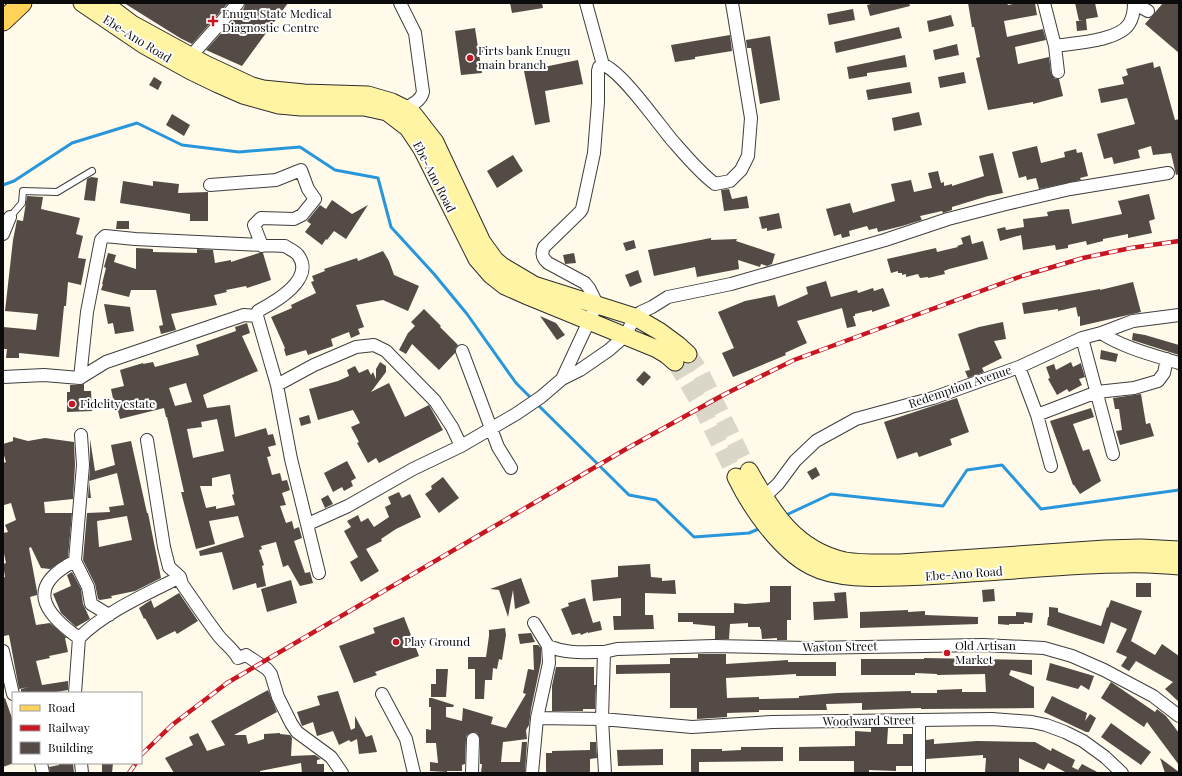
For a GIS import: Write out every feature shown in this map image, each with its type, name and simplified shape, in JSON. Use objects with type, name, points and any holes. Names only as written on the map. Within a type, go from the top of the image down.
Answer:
[{"type":"main road","points":[[3,21],[22,3]]},
{"type":"main road","name":"Ebe-Ano Road","points":[[82,3],[144,45],[191,71],[244,95],[260,100],[294,106],[364,107],[387,112],[408,128],[422,150],[477,259],[482,266],[505,286],[657,349],[667,355],[682,358],[678,345],[659,331],[635,317],[534,285],[502,266],[495,260],[482,242],[435,142],[414,115],[404,108],[392,102],[368,95],[304,93],[263,89],[242,82],[205,64],[132,24],[104,3]]},
{"type":"main road","points":[[742,474],[764,497],[772,521],[744,493],[742,474]]},
{"type":"main road","name":"Ebe-Ano Road","points":[[772,521],[811,548],[845,561],[869,563],[908,562],[1105,548],[1179,550]]},
{"type":"main road","name":"Ebe-Ano Road","points":[[772,521],[801,560],[812,567],[825,572],[850,576],[876,578],[943,576],[1000,571],[1125,564],[1179,566]]},
{"type":"street","points":[[191,56],[238,3]]},
{"type":"street","points":[[400,3],[415,33],[423,92],[422,96],[418,100],[404,108]]},
{"type":"street","points":[[586,3],[604,65],[609,67],[628,86],[658,121],[671,139],[708,179],[715,184],[730,181],[741,170],[748,156],[751,118],[732,3]]},
{"type":"street","points":[[1044,3],[1055,46],[1058,72]]},
{"type":"street","points":[[1055,46],[1104,38],[1119,33],[1130,23],[1133,16],[1135,3],[1148,11]]},
{"type":"street","points":[[562,379],[597,304],[590,288],[544,260],[542,251],[544,246],[582,209],[594,153],[598,102],[598,71],[600,67],[604,65]]},
{"type":"street","points":[[210,185],[276,180],[301,170],[308,189],[315,199],[302,215],[294,219],[260,218],[254,225],[262,246]]},
{"type":"street","points":[[308,524],[348,506],[413,469],[461,446],[516,414],[541,397],[562,379],[586,366],[609,350],[625,336],[635,317],[668,297],[731,284],[885,240],[948,219],[1070,189],[1168,173]]},
{"type":"street","points":[[3,234],[7,218]]},
{"type":"street","points":[[80,378],[87,312],[101,240],[105,236],[135,239],[285,246],[298,254],[302,264],[301,278],[293,287],[258,311],[257,316],[277,385],[291,459],[319,573]]},
{"type":"street","points":[[3,377],[44,375],[80,378],[106,362],[244,315],[257,316]]},
{"type":"street","name":"Redemption Avenue","points":[[764,497],[778,484],[795,461],[816,442],[856,419],[933,398],[1019,367],[1082,338],[1101,333],[1133,321],[1179,315]]},
{"type":"street","points":[[1037,415],[1097,392],[1134,388],[1158,381],[1173,361],[1123,345],[1101,333]]},
{"type":"street","points":[[1082,338],[1113,454]]},
{"type":"street","points":[[277,385],[356,347],[374,345],[386,352],[435,401],[452,427],[461,446]]},
{"type":"street","points":[[462,351],[498,447],[511,468]]},
{"type":"street","points":[[1019,367],[1037,415],[1051,466]]},
{"type":"street","points":[[81,435],[83,465],[75,561],[88,587],[91,604],[109,614]]},
{"type":"street","points":[[147,440],[164,547],[169,567],[180,577],[182,584],[217,634],[238,658],[246,655],[269,672],[278,697],[297,732],[331,757],[342,773]]},
{"type":"street","points":[[75,561],[62,568],[45,586],[44,602],[62,626],[79,638]]},
{"type":"street","points":[[75,692],[79,638],[85,631],[109,614],[180,577]]},
{"type":"street","points":[[532,773],[537,718],[549,663],[548,646],[534,623]]},
{"type":"street","name":"Waston Street","points":[[548,646],[561,651],[573,653],[604,652],[617,649],[714,646],[806,648],[983,645],[1044,648],[1072,656],[1104,670],[1153,696],[1179,716]]},
{"type":"street","points":[[3,650],[13,692]]},
{"type":"street","points":[[604,652],[602,720],[605,773]]},
{"type":"street","points":[[382,694],[406,739],[414,773]]},
{"type":"street","name":"Woodward Street","points":[[537,718],[602,720],[692,726],[772,722],[992,719],[1032,722],[1065,732],[1083,741],[1105,757],[1122,773]]},
{"type":"street","points":[[919,720],[919,773]]},
{"type":"street","points":[[472,773],[473,739]]},
{"type":"lane","points":[[7,218],[22,203],[24,191],[57,192],[92,171]]},
{"type":"building","points":[[124,3],[228,3],[192,44]]},
{"type":"building","points":[[245,3],[288,3],[242,66],[206,50],[244,8]]},
{"type":"building","points":[[510,3],[542,3],[543,8],[512,13]]},
{"type":"building","points":[[875,3],[909,3],[910,6],[870,16],[867,5]]},
{"type":"building","points":[[968,3],[1007,3],[1008,5],[1018,3],[1035,3],[1037,15],[1004,21],[1007,37],[1043,29],[1046,40],[1015,47],[1018,64],[1049,57],[1051,73],[1055,79],[1059,79],[1063,96],[1033,104],[1033,102],[988,110],[976,58],[980,57],[974,27],[972,27]]},
{"type":"building","points":[[1075,3],[1095,3],[1098,17],[1086,19],[1087,30],[1077,31],[1076,21],[1079,21]]},
{"type":"building","points":[[1163,3],[1179,3],[1179,53],[1145,24]]},
{"type":"building","points":[[853,9],[855,20],[829,25],[827,14]]},
{"type":"building","points":[[951,15],[954,26],[929,32],[927,21]]},
{"type":"building","points":[[899,27],[902,38],[836,53],[834,42]]},
{"type":"building","points":[[475,28],[482,73],[461,75],[455,31]]},
{"type":"building","points":[[730,35],[732,51],[675,62],[671,45]]},
{"type":"building","points":[[770,36],[780,100],[760,104],[751,48],[747,48],[746,40]]},
{"type":"building","points":[[957,44],[959,55],[935,60],[933,50]]},
{"type":"building","points":[[905,55],[907,67],[867,73],[867,76],[849,79],[847,67]]},
{"type":"building","points":[[578,60],[583,84],[545,91],[550,122],[535,125],[524,71]]},
{"type":"building","points":[[1153,62],[1154,68],[1160,66],[1175,120],[1179,119],[1179,174],[1176,175],[1171,153],[1153,155],[1151,146],[1138,150],[1140,158],[1114,164],[1112,157],[1104,159],[1097,134],[1135,124],[1127,98],[1101,103],[1098,89],[1124,84],[1122,77],[1128,75],[1126,69]]},
{"type":"building","points":[[964,72],[966,83],[940,88],[938,77]]},
{"type":"building","points":[[154,77],[162,82],[158,90],[149,85]]},
{"type":"building","points":[[910,82],[912,93],[868,100],[866,90]]},
{"type":"building","points":[[919,112],[922,125],[894,131],[892,118]]},
{"type":"building","points":[[172,114],[190,125],[184,136],[166,125]]},
{"type":"building","points":[[1037,146],[1041,163],[1065,157],[1064,152],[1076,149],[1077,153],[1082,152],[1088,176],[1080,178],[1081,180],[1039,189],[1036,178],[1027,180],[1026,176],[1019,178],[1012,152]]},
{"type":"building","points":[[993,153],[1003,193],[952,207],[952,210],[943,213],[942,211],[920,216],[922,220],[902,226],[878,232],[877,228],[869,230],[867,226],[849,231],[850,236],[842,238],[841,234],[834,236],[826,209],[850,203],[853,213],[895,201],[891,184],[911,180],[914,192],[932,188],[928,173],[938,171],[941,183],[944,182],[944,186],[952,184],[952,186],[984,176],[979,156]]},
{"type":"building","points":[[513,155],[523,171],[497,188],[487,171]]},
{"type":"building","points":[[91,177],[98,178],[95,201],[84,200],[87,179]]},
{"type":"building","points":[[123,181],[153,186],[153,181],[179,184],[178,193],[208,192],[208,221],[190,221],[190,214],[120,203]]},
{"type":"building","points":[[729,189],[732,199],[747,196],[749,208],[724,211],[721,190]]},
{"type":"building","points":[[1149,194],[1155,219],[1149,221],[1152,233],[1128,238],[1128,234],[1103,239],[1103,241],[1087,245],[1086,241],[1068,245],[1068,248],[1056,250],[1055,245],[1023,250],[1021,235],[1000,241],[997,229],[1005,227],[1006,230],[1024,227],[1023,219],[1048,216],[1047,212],[1069,209],[1072,224],[1122,214],[1118,201]]},
{"type":"building","points":[[27,196],[43,197],[41,209],[80,218],[76,234],[83,236],[78,258],[86,259],[81,285],[68,282],[59,357],[19,353],[19,358],[6,358],[7,349],[3,349],[3,327],[36,330],[38,314],[5,311],[13,240],[17,220],[23,221]]},
{"type":"building","points":[[332,200],[352,214],[368,205],[346,239],[334,231],[322,245],[305,232],[311,224],[307,221],[320,205],[326,209]]},
{"type":"building","points":[[779,213],[782,228],[767,231],[767,228],[762,229],[759,217]]},
{"type":"building","points":[[117,221],[129,221],[129,229],[116,229]]},
{"type":"building","points":[[970,235],[972,244],[983,241],[988,259],[949,269],[944,271],[945,274],[928,278],[920,278],[918,274],[906,277],[906,274],[902,275],[902,273],[898,273],[898,271],[891,273],[887,259],[936,248],[937,252],[958,247],[957,246],[963,244],[961,238]]},
{"type":"building","points":[[711,238],[711,240],[737,239],[736,241],[775,254],[772,264],[767,266],[761,264],[760,267],[738,260],[739,269],[697,277],[695,267],[654,276],[648,250]]},
{"type":"building","points":[[634,240],[636,248],[626,251],[623,243]]},
{"type":"building","points":[[136,248],[153,249],[153,252],[197,253],[197,249],[213,250],[215,263],[231,260],[231,262],[263,253],[271,280],[247,288],[246,286],[226,290],[227,292],[214,295],[217,305],[171,314],[176,330],[161,334],[159,326],[163,325],[156,290],[131,290],[129,297],[101,290],[106,268],[104,267],[108,253],[116,255],[114,262],[136,269]]},
{"type":"building","points":[[383,251],[389,261],[394,275],[419,286],[408,311],[383,300],[356,305],[364,327],[358,329],[360,334],[351,338],[349,332],[331,339],[333,346],[308,355],[306,350],[286,356],[285,348],[271,317],[292,308],[291,305],[316,293],[311,282],[314,281],[312,276],[325,271],[324,269],[357,258],[358,261]]},
{"type":"building","points":[[574,253],[576,263],[565,264],[563,255]]},
{"type":"building","points":[[638,270],[642,282],[630,287],[625,275]]},
{"type":"building","points":[[826,281],[831,297],[857,290],[858,293],[873,288],[874,291],[883,288],[890,306],[872,312],[872,310],[855,314],[855,316],[853,316],[856,326],[847,328],[842,308],[797,321],[807,343],[785,353],[786,355],[733,377],[722,353],[734,348],[718,312],[745,301],[775,295],[778,307],[808,294],[806,287]]},
{"type":"building","points":[[1133,282],[1141,312],[1080,326],[1080,316],[1078,317],[1076,307],[1058,311],[1058,309],[1024,314],[1022,303],[1100,290]]},
{"type":"building","points":[[104,304],[130,307],[134,331],[115,334],[113,323],[108,324]]},
{"type":"building","points":[[424,309],[458,345],[455,349],[455,353],[439,370],[412,344],[406,354],[399,350],[408,333],[415,326],[411,322]]},
{"type":"building","points":[[540,316],[556,323],[565,335],[557,340]]},
{"type":"building","points":[[1003,322],[1006,339],[994,341],[1002,358],[982,368],[984,372],[968,378],[965,371],[970,370],[958,334],[979,327]]},
{"type":"building","points":[[247,323],[250,333],[242,336],[258,371],[203,395],[207,408],[230,405],[235,437],[266,428],[268,435],[273,434],[276,445],[268,447],[271,456],[267,457],[272,475],[280,473],[282,481],[287,480],[290,490],[282,493],[286,505],[280,506],[286,523],[292,521],[294,529],[299,527],[302,538],[294,541],[305,573],[310,572],[313,583],[300,586],[288,565],[283,567],[276,542],[261,546],[262,549],[259,550],[264,565],[262,566],[266,586],[257,588],[256,583],[233,590],[222,552],[200,556],[199,551],[244,537],[238,516],[209,521],[215,544],[196,549],[181,492],[184,492],[164,408],[120,419],[117,407],[115,408],[111,389],[124,386],[120,370],[143,363],[153,362],[155,367],[199,355],[196,345],[236,331],[235,327]],"holes":[[[186,383],[192,402],[175,406],[169,388]],[[217,419],[224,451],[193,458],[187,429],[202,427],[201,422]],[[230,474],[234,494],[232,495],[235,505],[216,509],[216,506],[206,508],[200,486],[212,486],[212,478]]]},
{"type":"building","points":[[1133,333],[1179,345],[1179,355],[1132,340]]},
{"type":"building","points":[[1101,350],[1118,354],[1116,362],[1100,359]]},
{"type":"building","points":[[380,362],[386,366],[386,372],[371,392],[389,383],[405,417],[429,405],[443,430],[379,463],[376,458],[368,463],[357,443],[359,442],[351,427],[360,423],[353,410],[318,420],[309,389],[338,381],[349,376],[347,370],[355,366],[359,373],[368,369],[371,375],[373,372],[376,379],[376,369]]},
{"type":"building","points":[[1071,362],[1073,367],[1081,363],[1085,377],[1079,379],[1082,385],[1069,392],[1067,389],[1057,395],[1048,379],[1050,378],[1046,367],[1054,364],[1056,370]]},
{"type":"building","points":[[644,371],[651,377],[643,386],[636,380]]},
{"type":"building","points":[[84,384],[84,391],[91,391],[92,411],[67,412],[67,392],[70,392],[70,385]]},
{"type":"building","points":[[1141,394],[1146,424],[1150,423],[1154,436],[1120,445],[1116,431],[1122,430],[1119,409],[1115,409],[1113,398]]},
{"type":"building","points":[[957,398],[969,432],[950,439],[952,445],[919,457],[917,452],[897,459],[884,422]]},
{"type":"building","points":[[1091,408],[1094,417],[1073,424],[1083,451],[1089,449],[1101,481],[1080,494],[1073,485],[1050,421]]},
{"type":"building","points":[[309,415],[311,423],[301,426],[299,418]]},
{"type":"building","points":[[13,437],[28,441],[45,438],[74,442],[75,465],[73,499],[44,502],[45,513],[72,513],[68,557],[50,569],[41,568],[31,547],[29,548],[37,591],[37,595],[30,597],[36,625],[50,623],[67,638],[65,638],[68,652],[49,656],[50,658],[36,661],[42,685],[68,681],[68,690],[56,692],[21,692],[21,689],[29,687],[19,689],[9,635],[4,636],[3,578],[5,577],[3,564],[6,563],[3,549],[3,533],[8,532],[5,525],[16,520],[11,503],[4,505],[3,463],[6,462],[3,452],[3,444],[13,441]]},
{"type":"building","points":[[90,439],[95,471],[115,465],[111,445],[131,441],[148,513],[161,578],[135,591],[100,600],[98,599],[95,584],[83,560],[87,513],[110,512],[109,507],[124,505],[117,473],[89,481]],"holes":[[[127,516],[132,540],[99,547],[97,521]]]},
{"type":"building","points":[[347,461],[356,478],[351,481],[353,486],[344,491],[342,487],[333,492],[324,473]]},
{"type":"building","points":[[816,467],[820,475],[812,480],[807,472]]},
{"type":"building","points":[[443,477],[459,498],[439,513],[425,494],[432,489],[431,486]]},
{"type":"building","points":[[89,481],[91,498],[88,498]]},
{"type":"building","points":[[399,492],[402,498],[410,494],[421,517],[396,529],[381,539],[382,541],[366,549],[379,571],[361,582],[350,562],[358,557],[344,531],[351,527],[347,521],[358,515],[361,522],[368,518],[374,527],[389,517],[385,507],[391,504],[388,497]]},
{"type":"building","points":[[328,495],[333,504],[325,508],[321,499]]},
{"type":"building","points":[[650,564],[651,577],[662,578],[662,581],[675,580],[676,594],[645,593],[645,615],[653,615],[654,629],[614,630],[613,616],[621,616],[621,598],[593,601],[591,580],[618,577],[618,566]]},
{"type":"building","points":[[72,572],[81,589],[83,604],[90,619],[76,627],[61,613],[53,594],[71,586],[67,575]]},
{"type":"building","points":[[521,578],[530,603],[515,609],[513,590],[508,617],[499,590],[490,589]]},
{"type":"building","points":[[291,580],[297,603],[267,612],[261,589]]},
{"type":"building","points":[[1136,583],[1151,583],[1151,597],[1136,597]]},
{"type":"building","points":[[770,586],[791,586],[791,620],[787,620],[787,640],[777,640],[777,638],[762,639],[760,627],[748,627],[748,623],[730,624],[729,639],[715,639],[715,626],[693,624],[693,622],[678,622],[678,613],[734,613],[734,603],[745,604],[770,602]]},
{"type":"building","points":[[994,589],[995,601],[983,602],[982,590]]},
{"type":"building","points":[[846,592],[848,618],[814,620],[813,602],[835,601],[834,593]]},
{"type":"building","points":[[179,593],[198,621],[177,634],[175,631],[157,640],[139,608],[151,600],[154,608]]},
{"type":"building","points":[[585,598],[593,623],[600,621],[602,630],[588,632],[581,635],[580,633],[572,635],[561,609],[569,606],[568,603]]},
{"type":"building","points":[[1111,600],[1142,611],[1131,641],[1155,655],[1162,644],[1179,656],[1179,702],[1165,689],[1173,682],[1136,661],[1129,671],[1121,666],[1127,657],[1116,652],[1127,629],[1111,622],[1104,644],[1047,625],[1049,607],[1058,608],[1058,612],[1101,626],[1107,607],[1108,608]]},
{"type":"building","points":[[908,610],[908,612],[925,611],[925,615],[978,617],[978,624],[860,628],[860,612]]},
{"type":"building","points":[[1016,612],[1033,613],[1032,623],[1024,622],[1024,624],[1009,625],[998,624],[998,616],[1016,616]]},
{"type":"building","points":[[404,617],[419,656],[375,672],[377,675],[354,683],[339,646],[375,633],[373,628]]},
{"type":"building","points":[[505,628],[506,635],[502,660],[499,659],[497,669],[493,668],[492,680],[485,680],[484,699],[475,699],[475,669],[468,669],[468,657],[486,657],[489,630]]},
{"type":"building","points":[[531,633],[535,642],[520,644],[518,634]]},
{"type":"building","points":[[533,645],[538,645],[541,648],[541,662],[529,725],[526,730],[527,739],[503,742],[501,762],[520,762],[522,742],[527,742],[525,773],[481,773],[482,764],[480,764],[480,739],[477,733],[473,732],[467,735],[466,738],[465,764],[462,765],[462,771],[430,771],[430,762],[438,763],[436,743],[426,743],[426,729],[431,730],[431,707],[429,707],[429,698],[454,705],[453,707],[446,707],[446,717],[462,721],[463,708],[493,717],[491,724],[506,728],[526,694],[523,693],[528,669],[534,670]]},
{"type":"building","points":[[698,654],[726,654],[726,664],[788,660],[788,662],[836,662],[836,676],[796,676],[796,674],[726,678],[727,698],[759,697],[759,699],[799,698],[799,696],[837,693],[911,691],[911,693],[937,693],[937,690],[962,689],[962,692],[986,692],[985,674],[937,675],[915,673],[915,675],[861,675],[861,659],[924,658],[1032,660],[1032,675],[1011,670],[1009,675],[1034,687],[1034,708],[921,708],[862,710],[862,703],[826,704],[827,710],[759,710],[759,712],[727,713],[727,717],[697,719],[697,708],[670,708],[670,673],[616,674],[616,665],[670,664],[670,658],[698,658]]},
{"type":"building","points":[[1050,663],[1094,676],[1089,690],[1081,685],[1078,689],[1046,680]]},
{"type":"building","points":[[556,667],[594,667],[594,685],[596,685],[595,709],[583,709],[583,711],[552,711],[552,686]]},
{"type":"building","points":[[436,669],[448,669],[446,697],[431,697],[431,684],[436,684]]},
{"type":"building","points":[[1111,682],[1155,712],[1157,709],[1166,716],[1179,733],[1179,765],[1147,722],[1144,727],[1101,698]]},
{"type":"building","points":[[268,690],[277,712],[234,735],[246,735],[248,744],[264,739],[264,734],[280,733],[290,735],[292,738],[291,756],[315,755],[321,759],[317,760],[317,764],[324,764],[324,773],[302,773],[301,763],[260,771],[260,773],[174,773],[165,758],[193,745],[189,737],[198,733],[207,751],[225,745],[211,721]]},
{"type":"building","points":[[338,691],[351,730],[355,728],[355,716],[366,737],[372,735],[377,752],[359,754],[357,739],[351,742],[349,740],[339,745],[333,731],[317,736],[313,722],[302,726],[297,712],[320,705],[317,696]]},
{"type":"building","points":[[1052,696],[1087,713],[1085,721],[1090,714],[1096,718],[1089,732],[1086,732],[1044,712]]},
{"type":"building","points":[[5,698],[12,718],[12,764],[3,767],[3,699]]},
{"type":"building","points":[[1111,723],[1151,752],[1141,765],[1101,737]]},
{"type":"building","points":[[871,728],[888,728],[887,744],[903,744],[903,734],[912,734],[912,766],[896,766],[896,771],[869,770],[869,773],[854,773],[854,761],[799,761],[799,747],[855,746],[855,731],[871,732]]},
{"type":"building","points":[[934,739],[934,744],[977,741],[1035,742],[1051,751],[1052,748],[1075,760],[1072,767],[1078,770],[1082,764],[1099,773],[1067,773],[1048,763],[1044,770],[1019,758],[1019,773],[985,773],[986,758],[983,758],[983,755],[926,759],[926,740]]},
{"type":"building","points":[[590,742],[596,742],[597,758],[590,759],[590,773],[546,773],[546,753],[552,753],[552,751],[590,750]]},
{"type":"building","points":[[741,747],[783,747],[783,761],[699,762],[699,772],[691,772],[691,749],[722,749],[722,751],[741,750]]},
{"type":"building","points":[[663,749],[663,765],[618,766],[617,750]]},
{"type":"building","points":[[1160,758],[1179,772],[1179,773],[1165,773]]},
{"type":"building","points":[[73,764],[74,773],[50,773],[49,767]]},
{"type":"building","points":[[102,764],[113,764],[112,773],[102,773]]},
{"type":"waterway","points":[[3,185],[14,181],[72,143],[137,123],[182,145],[239,152],[300,147],[335,170],[378,178],[391,227],[434,274],[467,314],[516,383],[533,400]]},
{"type":"waterway","points":[[537,404],[629,495],[656,500],[694,537],[749,533],[761,528]]},
{"type":"waterway","points":[[784,516],[831,494],[943,506],[967,470],[1002,465],[1041,509],[1179,490]]},
{"type":"tunnel","points":[[688,354],[700,371],[749,471]]},
{"type":"tunnel","points":[[675,362],[699,402],[736,477]]},
{"type":"railway","points":[[142,754],[172,725],[227,683],[626,449],[725,394],[794,360],[1022,276],[1083,258],[1131,248],[1179,241]]},
{"type":"railway","points":[[129,773],[135,764]]},
{"type":"place","name":"Enugu State Medical Diagnostic Centre","points":[[213,21]]},
{"type":"place","name":"Firts bank Enugu main branch","points":[[470,58]]},
{"type":"place","name":"Fidelity estate","points":[[72,404]]},
{"type":"place","name":"Play Ground","points":[[396,642]]},
{"type":"place","name":"Old Artisan Market","points":[[947,653]]}]
